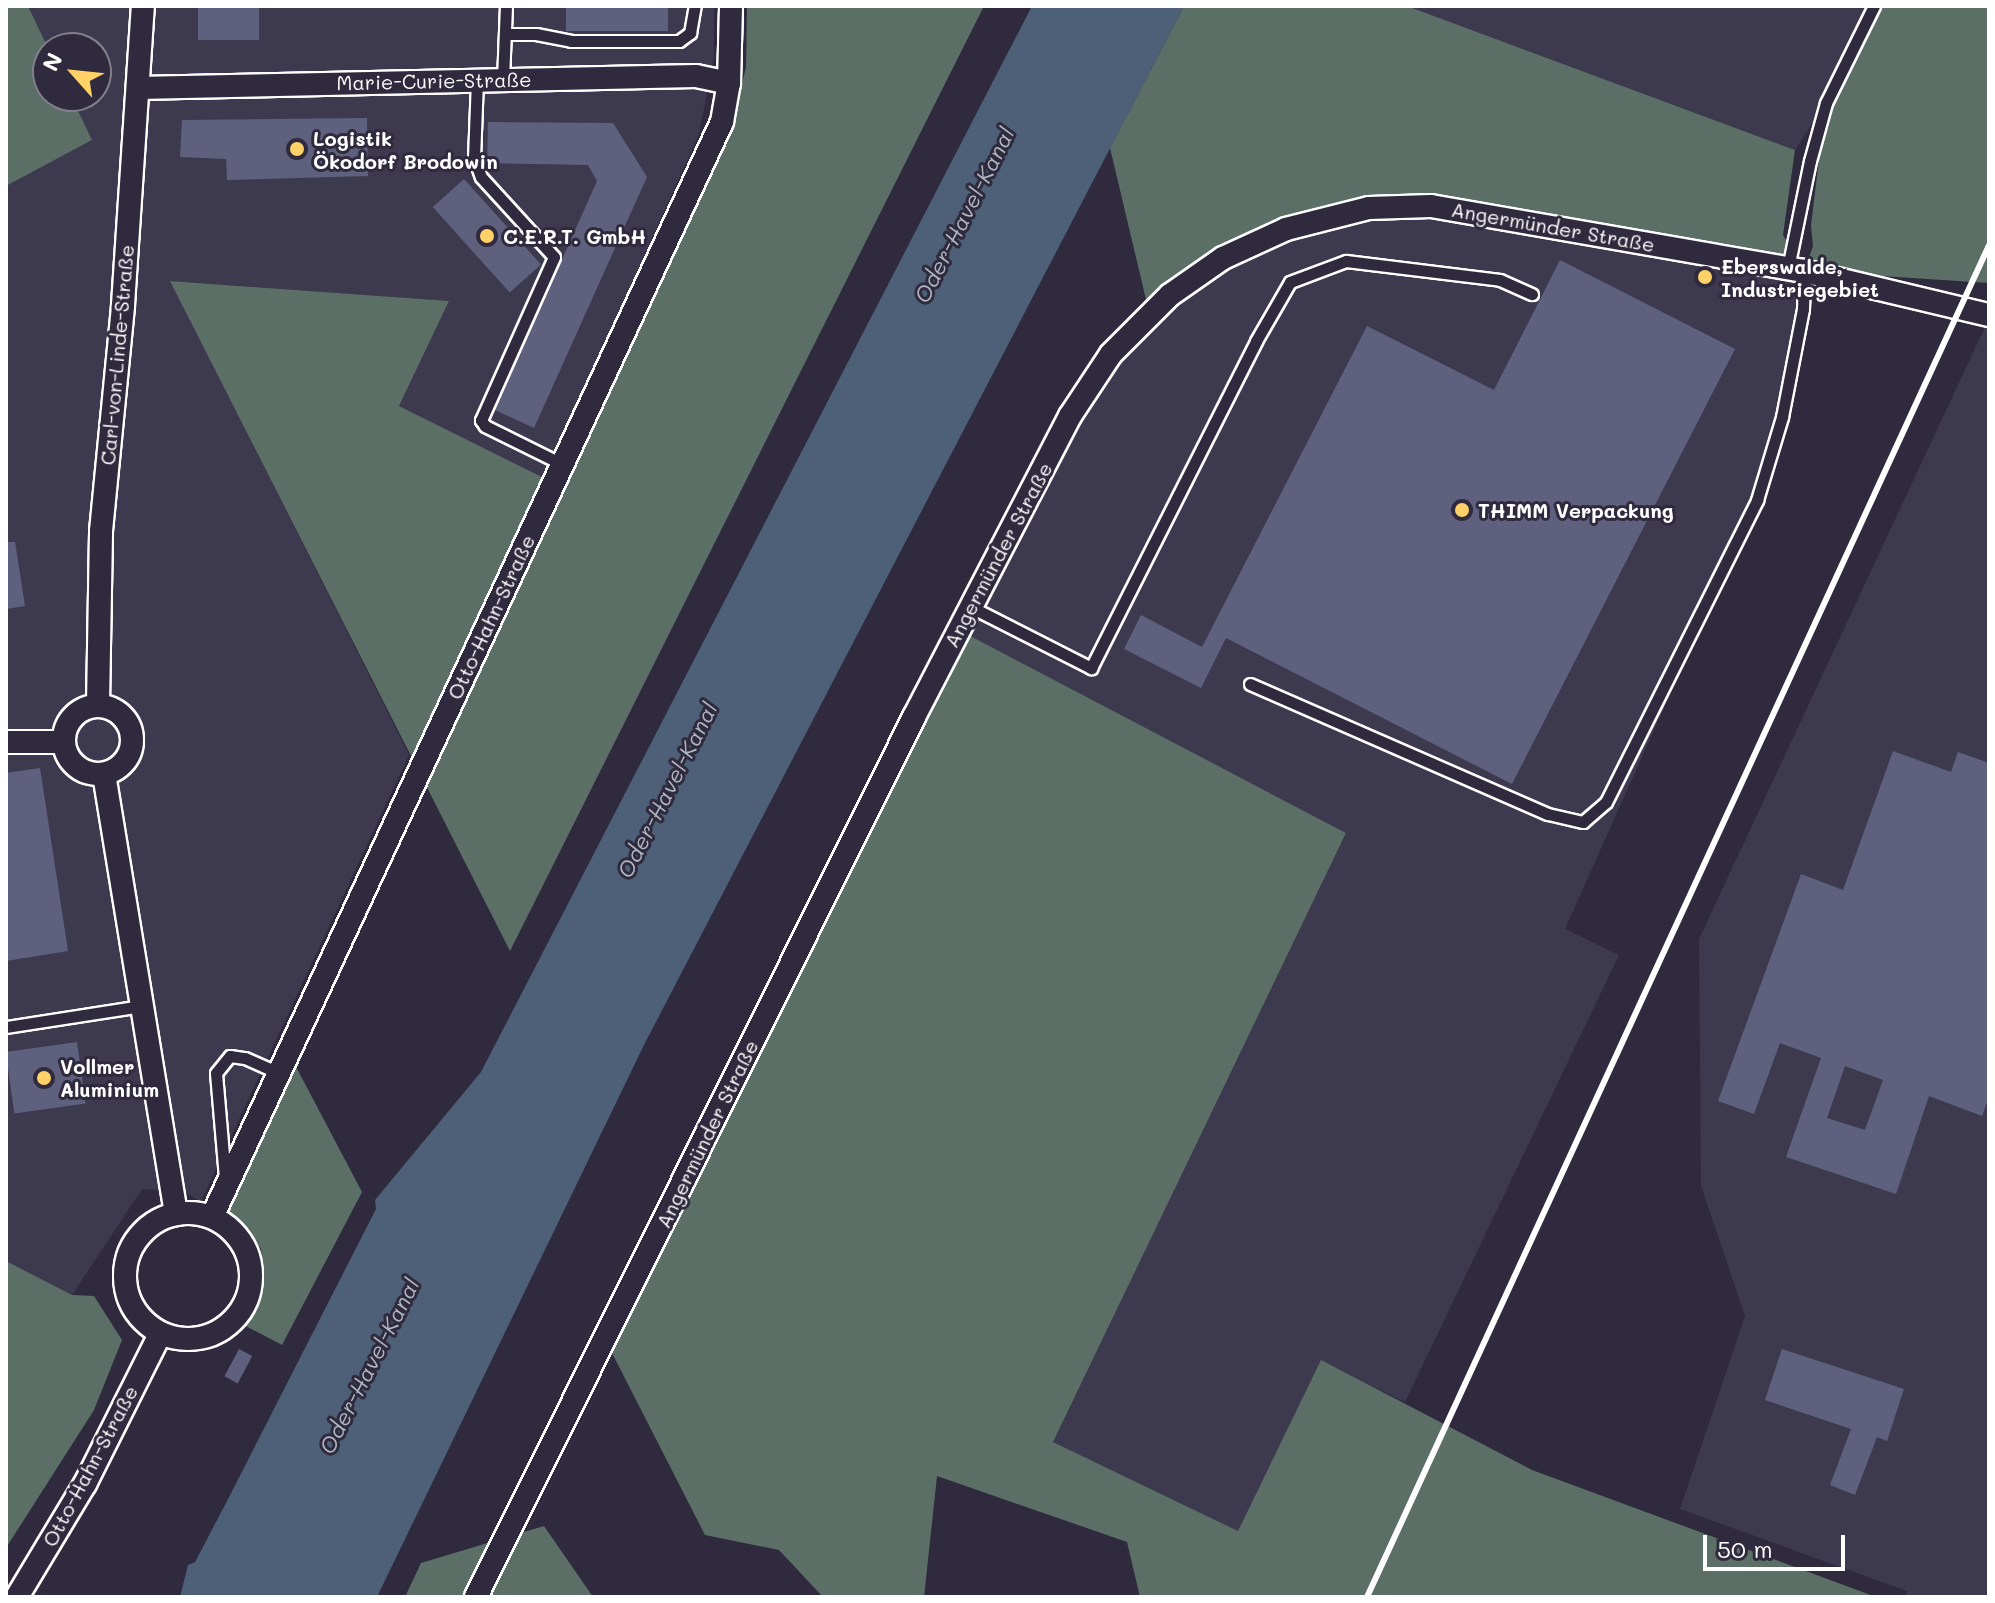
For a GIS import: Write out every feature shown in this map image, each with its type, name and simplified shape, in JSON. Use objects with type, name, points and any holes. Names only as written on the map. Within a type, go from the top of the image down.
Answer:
[{"type":"street","name":"Carl-von-Linde-Straße","points":[[98,705],[101,531],[123,305],[143,6]]},
{"type":"street","name":"Otto-Hahn-Straße","points":[[212,1217],[722,122],[729,83],[731,6]]},
{"type":"street","name":"Marie-Curie-Straße","points":[[138,88],[696,76],[729,83]]},
{"type":"street","name":"Angermünder Straße","points":[[476,1597],[971,607],[1070,416],[1111,354],[1170,295],[1197,274],[1252,242],[1326,217],[1369,208],[1431,206],[1796,270],[1989,315]]},
{"type":"street","points":[[98,705],[119,711],[128,722],[133,736],[132,747],[124,763],[104,774],[85,771],[75,765],[64,742],[67,725],[74,715],[98,705]]},
{"type":"street","points":[[6,742],[64,742]]},
{"type":"street","points":[[104,774],[176,1214]]},
{"type":"street","points":[[176,1214],[212,1217],[229,1228],[242,1243],[250,1262],[251,1282],[246,1302],[235,1319],[219,1332],[200,1339],[180,1339],[160,1334],[144,1323],[132,1307],[125,1288],[124,1268],[130,1249],[141,1233],[157,1220],[176,1214]]},
{"type":"street","name":"Otto-Hahn-Straße","points":[[17,1597],[85,1484],[160,1334]]},
{"type":"lane","points":[[503,80],[506,6]]},
{"type":"lane","points":[[505,34],[536,34],[571,41],[679,41],[690,33],[695,6]]},
{"type":"lane","points":[[1250,684],[1548,814],[1583,822],[1606,802],[1757,500],[1782,417],[1803,309],[1796,270],[1810,161],[1826,103],[1874,6]]},
{"type":"lane","points":[[477,80],[474,157],[481,177],[554,257],[481,420],[485,426],[562,464]]},
{"type":"lane","points":[[971,607],[1091,668],[1256,341],[1290,282],[1346,261],[1500,280],[1532,294]]},
{"type":"lane","points":[[6,1027],[142,1006]]},
{"type":"lane","points":[[226,1186],[216,1073],[230,1056],[245,1058],[278,1073]]},
{"type":"shaded area","points":[[28,6],[714,6],[714,58],[699,134],[544,479],[399,406],[449,301],[171,281],[409,755],[201,1201],[181,1191],[142,1189],[72,1295],[6,1261],[6,186],[92,140],[79,112],[112,112],[112,32],[40,32]]},
{"type":"shaded area","points":[[1407,6],[1871,6],[1826,103],[1795,150]]},
{"type":"shaded area","points":[[1391,209],[1804,271],[1803,309],[1757,500],[1565,929],[1619,955],[1405,1402],[1321,1361],[1238,1531],[1053,1442],[1346,833],[959,630],[1044,467],[1149,312],[1286,229]]},
{"type":"shaded area","points":[[1985,327],[1989,328],[1989,1597],[1906,1597],[1907,1591],[1680,1509],[1745,1316],[1701,1186],[1699,939]]},
{"type":"green space","points":[[6,6],[28,6],[40,32],[32,32],[32,112],[79,112],[92,140],[6,186]]},
{"type":"green space","points":[[747,6],[984,6],[510,951],[170,281],[449,301],[399,406],[564,488],[737,105],[746,67]]},
{"type":"green space","points":[[1184,6],[1407,6],[1795,150],[1783,235],[1804,271],[1391,209],[1286,229],[1149,312],[1110,148]]},
{"type":"green space","points":[[1871,6],[1989,6],[1989,283],[1804,271],[1813,246],[1811,225],[1826,103]]},
{"type":"green space","points":[[959,630],[1346,833],[1053,1442],[1238,1531],[1321,1360],[1532,1470],[1876,1597],[1140,1597],[1127,1542],[937,1476],[924,1597],[823,1597],[779,1550],[705,1535],[611,1351]]},
{"type":"green space","points":[[294,1063],[362,1192],[282,1345],[240,1323],[254,1310],[263,1276],[261,1249],[250,1230],[225,1211]]},
{"type":"green space","points":[[6,1261],[72,1295],[94,1296],[122,1340],[94,1410],[6,1548]]},
{"type":"green space","points":[[544,1526],[593,1597],[405,1597],[421,1563]]},
{"type":"water","name":"Oder-Havel-Kanal","points":[[1032,6],[1184,6],[644,1045],[377,1597],[180,1597],[188,1565],[195,1562],[227,1501],[376,1209],[375,1200],[481,1072]]},
{"type":"building","points":[[198,6],[259,6],[259,40],[198,40]]},
{"type":"building","points":[[566,6],[668,6],[668,31],[566,31]]},
{"type":"building","name":"Logistik Ökodorf Brodowin","points":[[367,118],[368,176],[227,180],[226,159],[180,157],[182,120]]},
{"type":"building","points":[[488,122],[613,123],[647,177],[534,428],[495,410],[597,181],[588,165],[487,163]]},
{"type":"building","name":"C.E.R.T. GmbH","points":[[464,179],[541,264],[510,293],[433,207]]},
{"type":"building","name":"THIMM Verpackung","points":[[1560,260],[1735,349],[1512,784],[1226,638],[1201,688],[1124,649],[1141,615],[1202,647],[1367,326],[1494,390]]},
{"type":"building","points":[[6,542],[15,542],[25,606],[6,609]]},
{"type":"building","points":[[1893,751],[1951,772],[1958,752],[1989,763],[1989,1097],[1982,1116],[1929,1096],[1896,1194],[1786,1157],[1821,1058],[1780,1043],[1754,1114],[1718,1101],[1801,874],[1843,890]],"holes":[[[1845,1066],[1883,1080],[1865,1130],[1827,1118]]]},
{"type":"building","points":[[40,768],[68,951],[6,961],[6,773]]},
{"type":"building","name":"Vollmer Aluminium","points":[[77,1042],[86,1103],[14,1113],[6,1052]]},
{"type":"building","points":[[239,1349],[252,1356],[238,1383],[224,1376]]},
{"type":"building","points":[[1782,1349],[1904,1389],[1887,1441],[1877,1437],[1855,1495],[1830,1485],[1851,1429],[1765,1400]]},
{"type":"railway","points":[[1367,1597],[1989,245]]},
{"type":"place","name":"Logistik Ökodorf Brodowin","points":[[297,149]]},
{"type":"place","name":"C.E.R.T. GmbH","points":[[487,236]]},
{"type":"place","name":"Eberswalde, Industriegebiet","points":[[1705,277]]},
{"type":"place","name":"THIMM Verpackung","points":[[1462,510]]},
{"type":"place","name":"Vollmer Aluminium","points":[[44,1078]]}]
